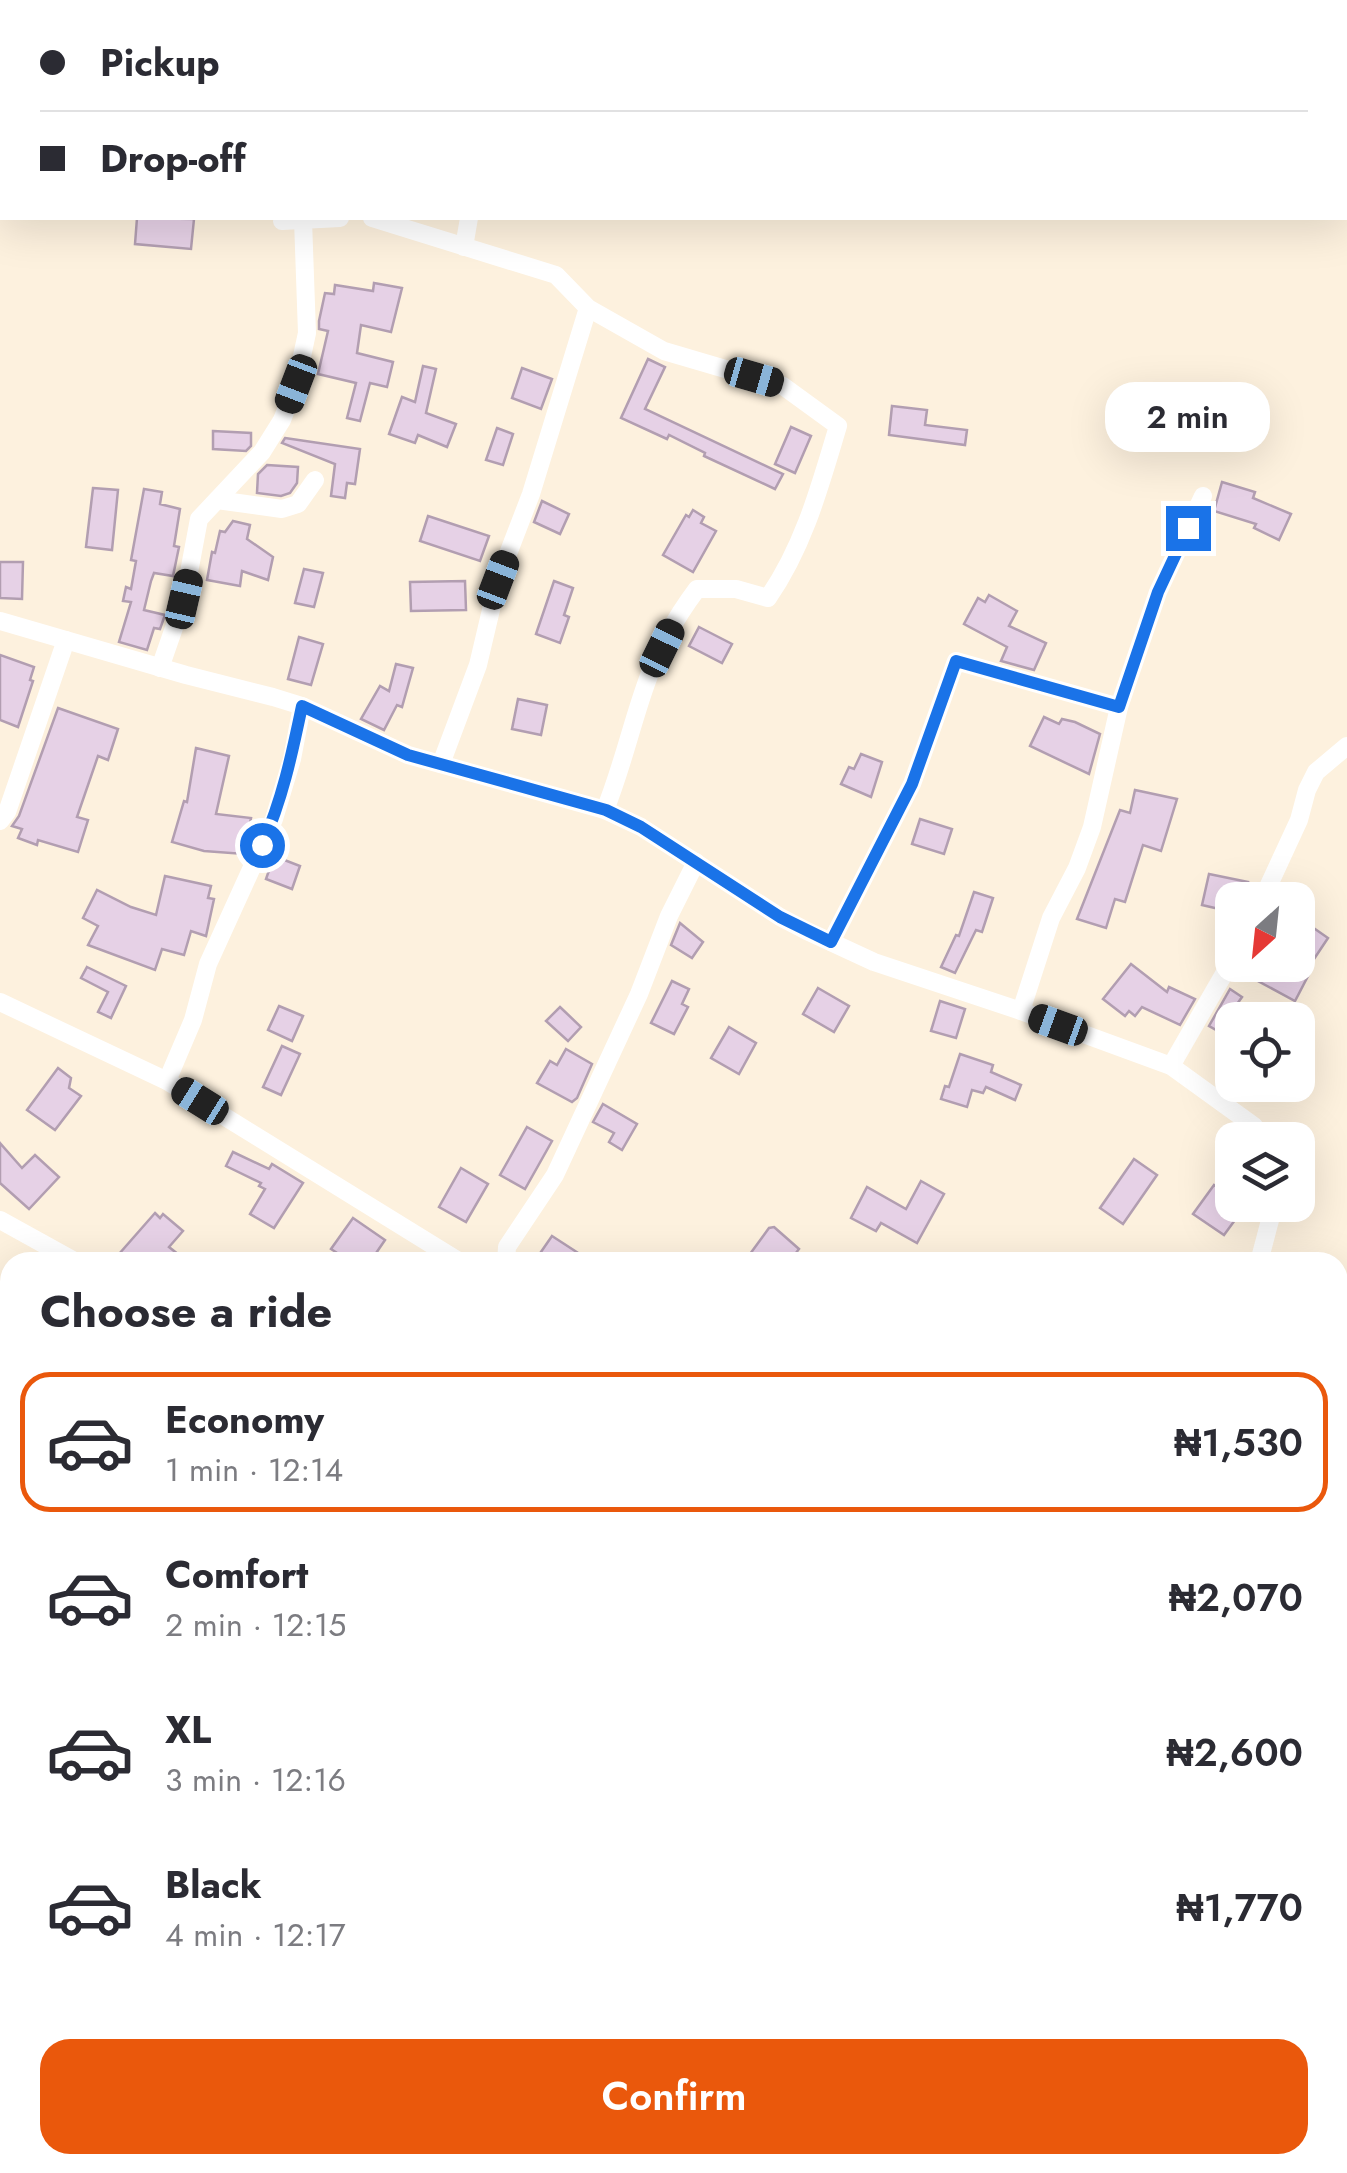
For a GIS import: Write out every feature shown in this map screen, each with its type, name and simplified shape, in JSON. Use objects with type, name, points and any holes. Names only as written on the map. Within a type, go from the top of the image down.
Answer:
[{"type":"street","points":[[160,668],[184,599],[199,519],[262,452],[282,420],[296,384],[307,333],[303,220],[282,220]]},
{"type":"street","points":[[378,220],[556,275],[588,308],[664,351],[783,386],[838,426],[815,504],[789,568],[768,598],[736,589],[697,589],[679,614],[646,682],[606,810]]},
{"type":"street","points":[[464,247],[469,220]]},
{"type":"street","points":[[441,764],[478,665],[498,580],[531,494],[588,308]]},
{"type":"street","points":[[217,500],[282,509],[298,504],[315,480]]},
{"type":"street","points":[[1021,1012],[1052,918],[1092,827],[1119,707],[1158,592],[1203,496]]},
{"type":"street","points":[[0,621],[302,706],[408,755],[606,810],[780,917],[831,942],[874,962],[1171,1066],[1248,1122]]},
{"type":"street","points":[[0,821],[66,640]]},
{"type":"street","points":[[831,942],[912,784],[956,661],[1119,707]]},
{"type":"street","points":[[167,1081],[193,1020],[208,964],[274,818],[292,760],[302,706]]},
{"type":"street","points":[[1270,882],[1316,772],[1347,746]]},
{"type":"street","points":[[507,1252],[556,1175],[639,994],[668,916],[696,862]]},
{"type":"street","points":[[1171,1066],[1219,982]]},
{"type":"street","points":[[0,1002],[167,1081],[444,1252]]},
{"type":"street","points":[[0,1220],[58,1252]]},
{"type":"street","points":[[1261,1252],[1269,1222]]},
{"type":"building","points":[[137,220],[194,220],[191,249],[135,244]]},
{"type":"building","points":[[374,283],[402,288],[391,332],[361,325],[357,353],[393,362],[387,387],[370,383],[360,421],[347,418],[356,383],[318,374],[328,331],[319,329],[319,321],[325,293],[334,294],[335,285],[373,291]]},
{"type":"building","points":[[648,359],[665,367],[645,409],[783,474],[775,489],[669,435],[667,439],[621,418]]},
{"type":"building","points":[[423,366],[436,369],[426,413],[456,424],[447,447],[418,435],[415,443],[389,434],[402,397],[415,402]]},
{"type":"building","points":[[522,368],[552,379],[541,409],[512,398]]},
{"type":"building","points":[[892,406],[927,410],[925,425],[967,430],[965,445],[889,435]]},
{"type":"building","points":[[791,427],[811,436],[795,473],[775,464]]},
{"type":"building","points":[[497,428],[513,434],[503,465],[486,460]]},
{"type":"building","points":[[213,431],[251,433],[251,446],[246,451],[213,449]]},
{"type":"building","points":[[285,438],[360,449],[355,484],[347,483],[345,498],[331,496],[335,464],[282,443]]},
{"type":"building","points":[[267,465],[298,467],[297,483],[290,493],[257,493],[258,474]]},
{"type":"building","points":[[1222,482],[1255,492],[1253,498],[1291,514],[1279,540],[1254,528],[1256,524],[1214,511]]},
{"type":"building","points":[[93,488],[118,490],[112,550],[86,547]]},
{"type":"building","points":[[144,489],[162,492],[160,504],[180,509],[173,576],[154,573],[144,610],[165,615],[160,629],[154,628],[147,650],[119,642],[131,602],[123,601],[126,587],[131,589],[136,561],[131,560]]},
{"type":"building","points":[[542,501],[569,514],[560,534],[534,522]]},
{"type":"building","points":[[693,510],[704,517],[701,523],[716,531],[693,572],[663,555],[686,515],[689,517]]},
{"type":"building","points":[[428,516],[489,536],[480,561],[420,541]]},
{"type":"building","points":[[233,521],[250,525],[247,539],[273,557],[268,580],[242,571],[240,586],[207,580],[220,531],[225,532]]},
{"type":"building","points":[[0,562],[23,562],[22,599],[0,598]]},
{"type":"building","points":[[304,569],[323,573],[314,607],[295,603]]},
{"type":"building","points":[[465,581],[466,610],[411,611],[410,582]]},
{"type":"building","points":[[554,581],[573,588],[560,643],[536,634]]},
{"type":"building","points":[[989,595],[1017,611],[1009,626],[1046,643],[1034,670],[1001,661],[1007,647],[964,624],[978,598],[985,602]]},
{"type":"building","points":[[699,627],[732,644],[722,663],[689,646]]},
{"type":"building","points":[[299,637],[323,644],[311,685],[288,679]]},
{"type":"building","points":[[0,655],[34,667],[18,727],[0,720]]},
{"type":"building","points":[[396,664],[413,668],[402,707],[397,705],[384,730],[361,719],[380,686],[389,691]]},
{"type":"building","points":[[518,699],[547,705],[541,735],[512,729]]},
{"type":"building","points":[[58,708],[118,729],[108,760],[98,756],[77,817],[88,820],[78,852],[18,838],[22,829],[12,826]]},
{"type":"building","points":[[1044,717],[1059,724],[1062,719],[1075,722],[1100,734],[1089,774],[1030,746]]},
{"type":"building","points":[[196,748],[229,756],[216,814],[251,818],[244,854],[204,851],[172,842],[184,801],[187,802]]},
{"type":"building","points":[[861,754],[882,762],[871,797],[841,784]]},
{"type":"building","points":[[1135,790],[1177,799],[1161,851],[1143,845],[1125,902],[1115,899],[1106,928],[1077,919],[1120,810],[1130,813]]},
{"type":"building","points":[[920,819],[952,829],[944,854],[912,844]]},
{"type":"building","points":[[274,856],[300,866],[292,889],[266,879]]},
{"type":"building","points":[[1209,874],[1248,882],[1215,882],[1215,908],[1202,905]]},
{"type":"building","points":[[165,876],[211,886],[208,898],[214,899],[206,936],[191,931],[184,955],[162,949],[155,970],[88,945],[98,926],[83,918],[97,890],[156,915]]},
{"type":"building","points":[[974,892],[993,898],[982,932],[976,930],[955,973],[941,967],[956,935],[959,936]]},
{"type":"building","points":[[680,923],[703,942],[692,958],[671,945]]},
{"type":"building","points":[[1315,929],[1328,938],[1315,958]]},
{"type":"building","points":[[1131,964],[1167,992],[1169,987],[1195,999],[1180,1025],[1142,1007],[1135,1016],[1129,1011],[1125,1016],[1103,999]]},
{"type":"building","points":[[87,967],[126,986],[111,1018],[98,1012],[108,992],[81,978]]},
{"type":"building","points":[[672,981],[689,989],[682,1004],[688,1007],[674,1034],[651,1023]]},
{"type":"building","points":[[1260,982],[1305,982],[1295,1001]]},
{"type":"building","points":[[818,988],[849,1006],[834,1032],[803,1014]]},
{"type":"building","points":[[1230,989],[1242,997],[1238,1002],[1223,1002]]},
{"type":"building","points":[[940,1001],[965,1009],[956,1038],[931,1031]]},
{"type":"building","points":[[279,1006],[303,1016],[292,1041],[268,1030]]},
{"type":"building","points":[[560,1007],[581,1027],[568,1041],[546,1021]]},
{"type":"building","points":[[729,1027],[756,1043],[739,1074],[711,1058]]},
{"type":"building","points":[[282,1046],[300,1054],[281,1095],[263,1087]]},
{"type":"building","points":[[566,1049],[592,1064],[572,1102],[537,1083],[550,1061],[557,1065]]},
{"type":"building","points":[[960,1054],[993,1065],[991,1072],[1021,1085],[1015,1100],[986,1087],[983,1093],[972,1090],[967,1107],[941,1099]]},
{"type":"building","points":[[58,1068],[71,1078],[69,1088],[81,1096],[55,1130],[27,1110]]},
{"type":"building","points":[[603,1104],[637,1124],[622,1150],[609,1142],[614,1133],[593,1122]]},
{"type":"building","points":[[527,1127],[552,1141],[525,1189],[500,1175]]},
{"type":"building","points":[[0,1143],[22,1168],[35,1155],[59,1177],[29,1209],[0,1183]]},
{"type":"building","points":[[233,1152],[269,1169],[272,1164],[303,1183],[274,1228],[250,1214],[265,1189],[259,1186],[261,1183],[226,1166]]},
{"type":"building","points":[[1134,1159],[1157,1175],[1123,1224],[1100,1208]]},
{"type":"building","points":[[461,1168],[488,1184],[466,1222],[439,1207]]},
{"type":"building","points":[[921,1181],[944,1194],[917,1243],[881,1223],[876,1231],[851,1218],[867,1187],[906,1209]]},
{"type":"building","points":[[1214,1185],[1215,1222],[1234,1222],[1224,1235],[1193,1214]]},
{"type":"building","points":[[155,1213],[160,1218],[163,1214],[183,1231],[169,1247],[175,1252],[121,1252]]},
{"type":"building","points":[[353,1218],[385,1240],[377,1252],[331,1249]]},
{"type":"building","points":[[774,1227],[799,1249],[797,1252],[751,1252],[769,1228]]},
{"type":"building","points":[[552,1236],[577,1252],[541,1252]]},
{"type":"route","points":[[262,845],[292,760],[302,706],[408,755],[606,810],[641,827],[780,917],[831,942],[912,784],[956,661],[1119,707],[1158,592],[1188,528]]}]
